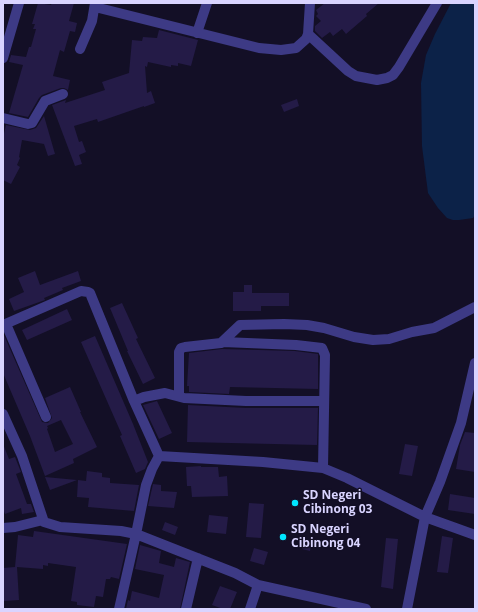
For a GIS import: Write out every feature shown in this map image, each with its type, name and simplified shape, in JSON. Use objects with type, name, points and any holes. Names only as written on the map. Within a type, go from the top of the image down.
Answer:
[{"type":"street","points":[[3,58],[19,3]]},
{"type":"street","points":[[197,33],[207,3]]},
{"type":"street","points":[[80,49],[92,21],[95,5],[197,33],[259,48],[281,50],[296,48],[300,46],[308,34],[310,3]]},
{"type":"street","points":[[308,34],[348,71],[356,76],[377,80],[387,78],[393,75],[400,67],[437,3]]},
{"type":"street","points":[[3,118],[28,124],[32,123],[46,101],[63,94]]},
{"type":"street","points":[[46,417],[4,324],[81,291],[88,292],[90,293],[134,401],[159,456]]},
{"type":"street","points":[[223,342],[237,327],[243,324],[307,325],[368,340],[389,339],[439,326],[475,307]]},
{"type":"street","points":[[179,396],[179,352],[181,348],[185,346],[223,342],[296,345],[322,348],[325,355],[323,468]]},
{"type":"street","points":[[407,609],[426,518],[461,423],[475,363]]},
{"type":"street","points":[[134,401],[144,397],[165,393],[184,398],[246,401],[324,402]]},
{"type":"street","points":[[3,414],[22,456],[44,522],[60,526],[121,531],[136,534],[235,573],[258,585],[366,609]]},
{"type":"street","points":[[159,456],[262,462],[323,468],[347,478],[426,518],[475,535]]},
{"type":"street","points":[[119,609],[146,485],[159,456]]},
{"type":"street","points":[[3,528],[15,527],[43,520]]},
{"type":"street","points":[[186,609],[198,558]]},
{"type":"street","points":[[250,609],[258,585]]},
{"type":"water","points":[[451,3],[475,3],[475,215],[473,218],[459,220],[447,218],[428,193],[422,146],[421,83],[426,55]]},
{"type":"building","points":[[38,3],[51,5],[52,3],[74,3],[69,21],[77,23],[75,32],[70,31],[64,52],[60,50],[53,76],[70,80],[68,90],[61,88],[42,95],[28,117],[9,113],[23,65],[9,62],[11,55],[26,57],[29,47],[31,47],[36,29],[33,29],[35,24],[32,24]]},
{"type":"building","points":[[325,3],[379,3],[366,14],[367,16],[346,34],[342,29],[333,36],[330,32],[322,38],[315,31],[315,26],[321,21],[316,16],[318,14],[316,10]]},
{"type":"building","points":[[159,30],[198,40],[191,66],[178,63],[178,66],[171,65],[171,67],[148,62],[147,67],[145,66],[147,93],[151,91],[155,103],[98,122],[97,119],[74,126],[79,142],[82,141],[86,152],[79,155],[82,164],[75,166],[52,105],[66,100],[65,103],[105,90],[102,82],[129,73],[132,40],[142,41],[143,37],[157,38]]},
{"type":"building","points":[[297,99],[299,106],[284,112],[281,105]]},
{"type":"building","points":[[44,116],[55,154],[48,156],[44,144],[22,140],[20,158],[17,165],[20,167],[11,184],[3,180],[3,138],[6,125],[30,130],[36,128]]},
{"type":"building","points":[[35,271],[40,285],[78,271],[81,281],[62,288],[63,290],[44,298],[45,300],[14,311],[9,299],[24,292],[18,278]]},
{"type":"building","points":[[244,285],[252,285],[252,293],[289,293],[289,306],[261,306],[261,311],[233,311],[233,292],[244,292]]},
{"type":"building","points":[[122,303],[138,338],[136,339],[155,378],[143,384],[127,351],[110,308]]},
{"type":"building","points":[[67,309],[72,320],[27,340],[22,330]]},
{"type":"building","points":[[3,333],[42,422],[48,423],[52,418],[45,398],[70,387],[97,447],[73,459],[74,463],[45,476],[30,436],[3,373]],"holes":[[[61,420],[73,444],[55,452],[47,426]]]},
{"type":"building","points":[[95,336],[148,462],[145,469],[136,473],[120,436],[122,435],[81,342]]},
{"type":"building","points":[[222,349],[295,351],[318,354],[318,389],[230,387],[229,394],[189,392],[189,386],[187,386],[189,353]]},
{"type":"building","points":[[157,401],[172,433],[159,439],[143,405]]},
{"type":"building","points":[[188,405],[246,408],[318,408],[317,445],[187,442]]},
{"type":"building","points":[[465,432],[475,433],[475,472],[456,469],[460,445]]},
{"type":"building","points":[[3,444],[9,459],[15,457],[21,472],[16,474],[27,504],[31,504],[34,512],[22,514],[21,508],[5,514],[3,509]]},
{"type":"building","points":[[405,444],[418,446],[412,476],[399,474]]},
{"type":"building","points":[[186,467],[218,467],[219,477],[227,476],[228,496],[192,497],[191,486],[187,486]]},
{"type":"building","points":[[87,471],[102,473],[102,477],[110,478],[110,483],[139,485],[134,511],[88,507],[89,498],[77,497],[78,480],[86,481]]},
{"type":"building","points":[[45,477],[77,480],[50,490]]},
{"type":"building","points":[[153,484],[161,485],[161,491],[177,492],[174,508],[148,506]]},
{"type":"building","points":[[450,494],[475,498],[475,514],[448,510]]},
{"type":"building","points":[[249,503],[264,504],[261,538],[246,537]]},
{"type":"building","points":[[209,515],[228,517],[226,534],[207,532]]},
{"type":"building","points":[[165,522],[178,527],[175,535],[162,530]]},
{"type":"building","points":[[34,531],[127,544],[119,579],[111,577],[110,579],[106,579],[103,597],[96,596],[94,607],[77,605],[77,602],[71,601],[76,567],[48,563],[48,566],[43,565],[43,569],[17,567],[19,600],[4,601],[3,568],[15,567],[18,535],[33,537]]},
{"type":"building","points":[[442,536],[453,538],[448,573],[437,572]]},
{"type":"building","points":[[386,538],[398,539],[393,589],[381,587]]},
{"type":"building","points":[[304,539],[312,541],[310,551],[302,549]]},
{"type":"building","points":[[140,545],[161,551],[159,563],[174,567],[176,558],[190,562],[180,609],[126,609],[128,600],[130,601],[132,591],[159,598],[164,575],[135,569]]},
{"type":"building","points":[[254,548],[268,552],[264,565],[250,561]]},
{"type":"building","points":[[220,586],[237,592],[230,609],[223,609],[212,605]]},
{"type":"place","name":"SD Negeri Cibinong 03","points":[[295,503]]},
{"type":"place","name":"SD Negeri Cibinong 04","points":[[283,537]]}]
